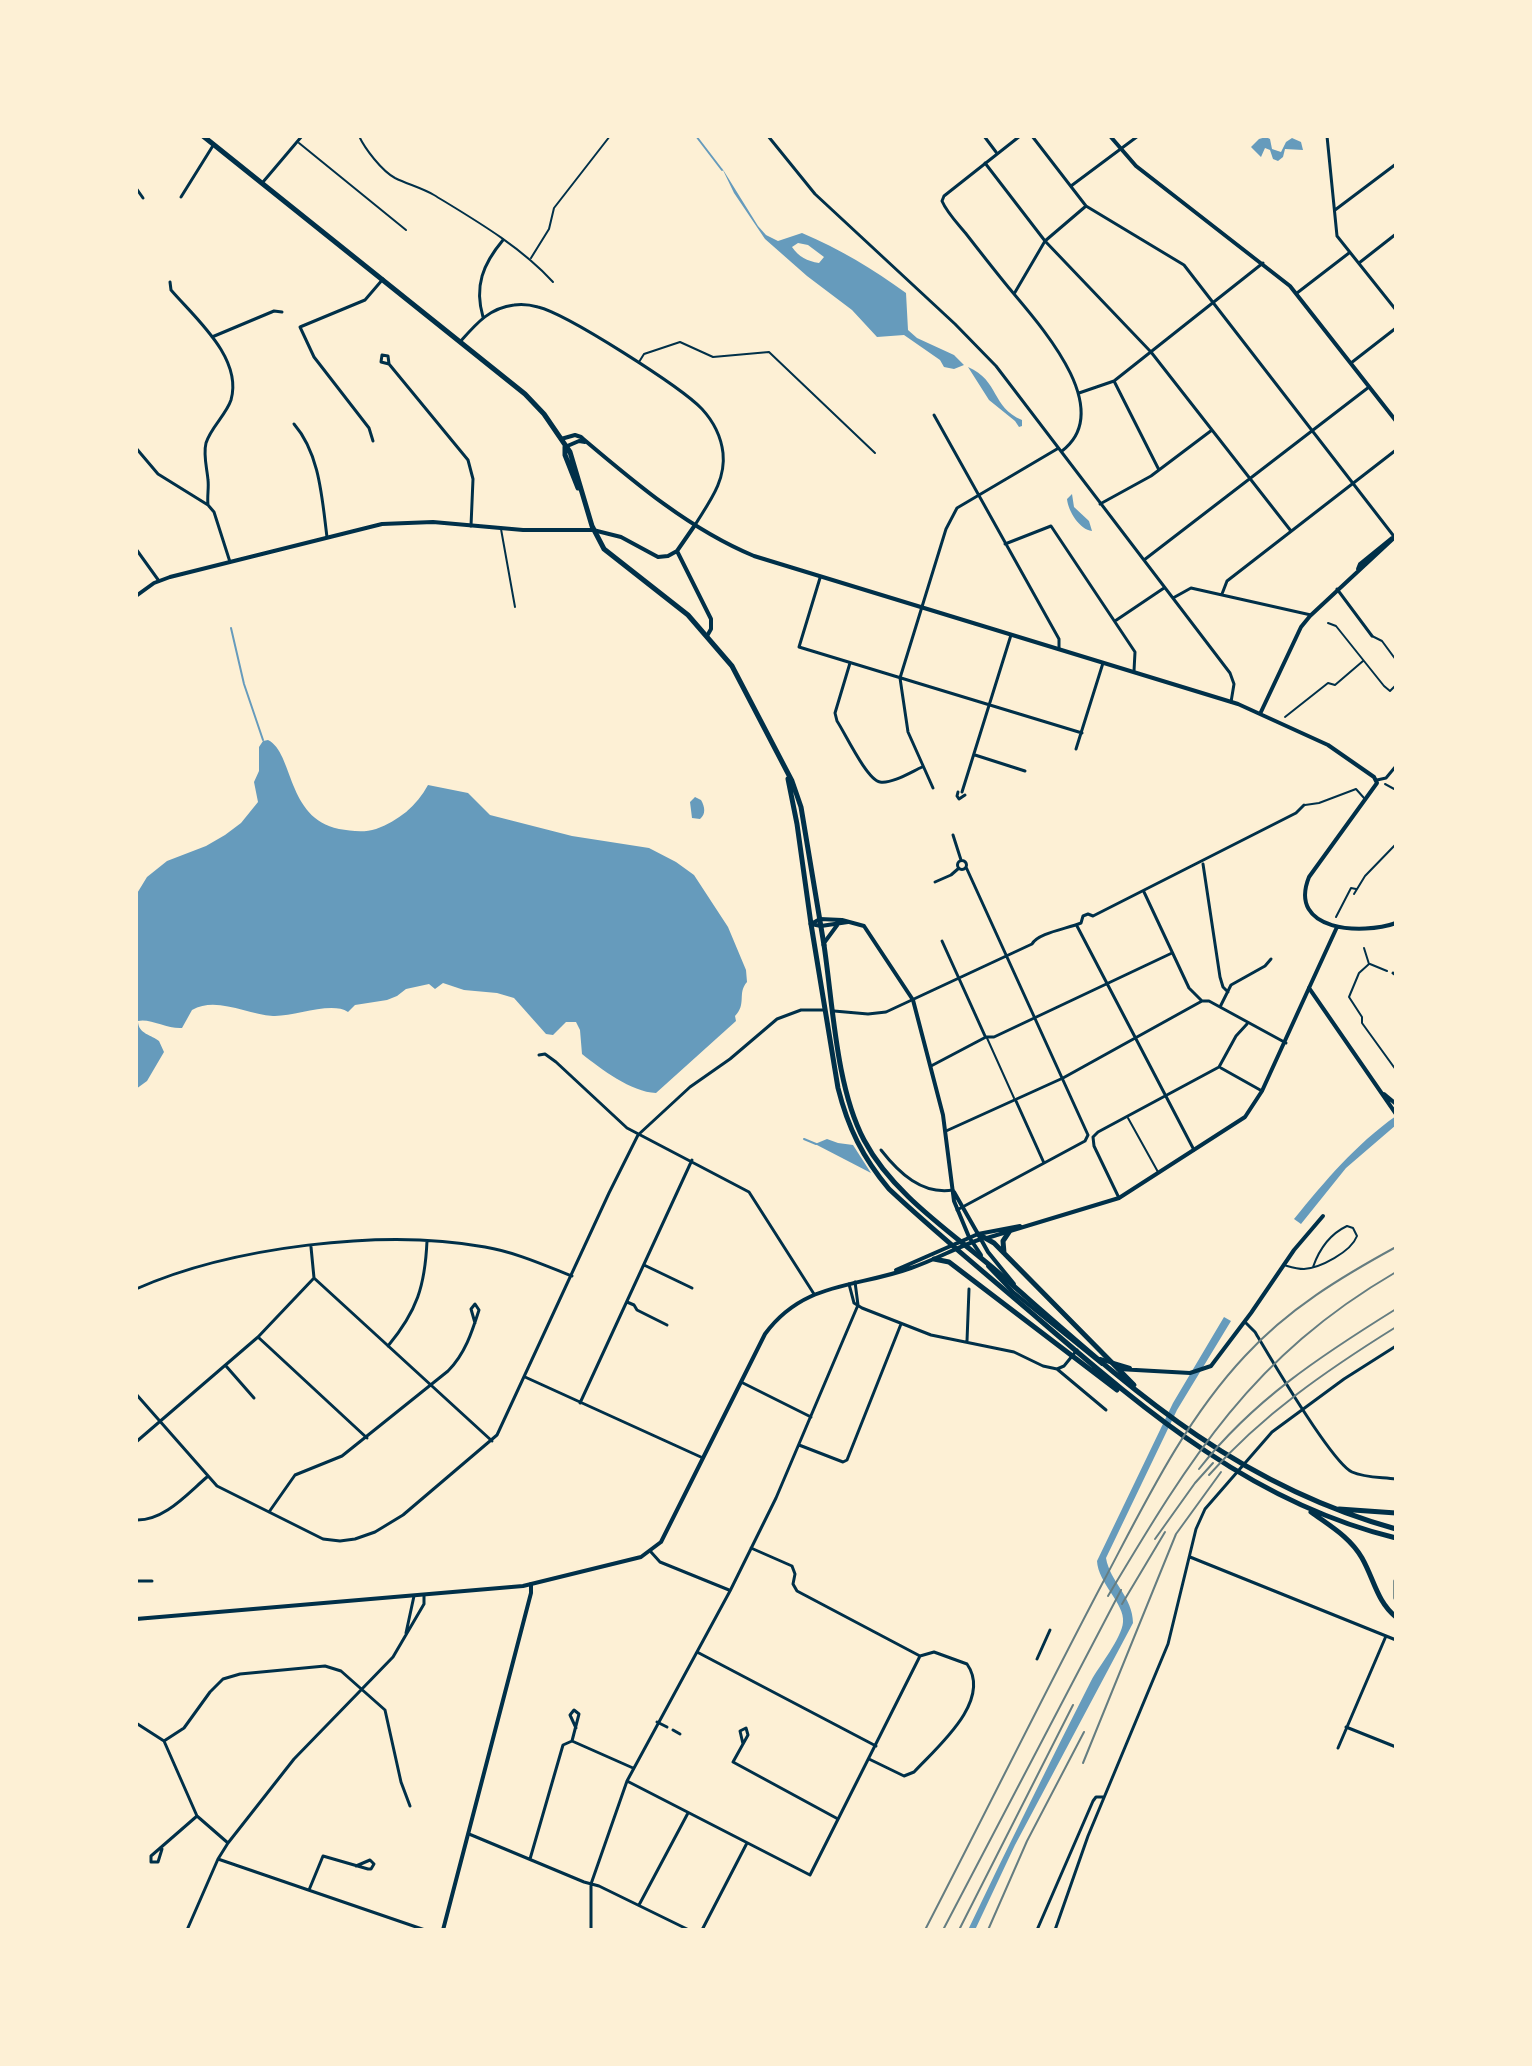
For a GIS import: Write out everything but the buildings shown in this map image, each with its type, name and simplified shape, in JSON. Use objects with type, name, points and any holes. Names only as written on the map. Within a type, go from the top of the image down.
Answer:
[{"type":"main road","points":[[203,136],[535,404],[570,454],[588,514],[602,547],[617,562],[664,594],[707,636],[739,678],[801,807],[843,1077],[853,1116],[884,1170],[910,1197],[1145,1398],[1207,1444],[1254,1473],[1330,1508],[1396,1529]]},
{"type":"main road","points":[[1110,136],[1136,166],[1263,263],[1297,293],[1396,421]]},
{"type":"main road","points":[[561,439],[575,435],[662,503],[744,552],[820,578],[1231,702],[1328,745],[1377,780],[1312,872],[1306,887],[1307,901],[1313,914],[1337,927],[1371,930],[1396,923]]},
{"type":"main road","points":[[565,447],[579,441],[589,444]]},
{"type":"main road","points":[[136,596],[159,581],[363,528],[399,523],[593,530],[621,537],[656,556],[668,556],[677,551],[695,525]]},
{"type":"main road","points":[[1260,714],[1301,627],[1357,571],[1360,564],[1387,540],[1396,538]]},
{"type":"main road","points":[[677,551],[711,619],[707,636]]},
{"type":"main road","points":[[784,767],[792,795],[838,1088],[846,1118],[865,1158],[889,1189],[1138,1404]]},
{"type":"main road","points":[[820,923],[851,921]]},
{"type":"main road","points":[[811,924],[851,921],[866,929],[913,1000],[946,1131],[953,1190],[971,1240],[1000,1280],[1101,1364],[1140,1371],[1179,1373],[1206,1369],[1245,1322],[1323,1216]]},
{"type":"main road","points":[[824,945],[840,923]]},
{"type":"main road","points":[[982,1237],[1034,1225],[1119,1198],[1245,1117],[1286,1043],[1337,927]]},
{"type":"main road","points":[[1309,988],[1396,1113]]},
{"type":"main road","points":[[1382,1093],[1396,1104]]},
{"type":"main road","points":[[959,1209],[1033,1308]]},
{"type":"main road","points":[[888,1274],[971,1240],[1034,1225]]},
{"type":"main road","points":[[1005,1254],[1003,1241],[1009,1232]]},
{"type":"main road","points":[[982,1237],[1005,1254],[1112,1360],[1145,1398]]},
{"type":"main road","points":[[136,1619],[531,1584],[651,1552],[661,1542],[774,1321],[814,1294],[912,1268],[971,1240]]},
{"type":"main road","points":[[934,1259],[949,1262],[1096,1376],[1249,1480],[1304,1506],[1396,1538]]},
{"type":"main road","points":[[1304,1506],[1343,1535],[1355,1548],[1380,1599],[1396,1617]]},
{"type":"main road","points":[[1330,1508],[1396,1513]]},
{"type":"main road","points":[[1396,1581],[1396,1598]]},
{"type":"main road","points":[[443,1930],[531,1584]]},
{"type":"street","points":[[263,182],[302,136]]},
{"type":"street","points":[[359,136],[364,146],[392,176],[434,195],[503,240],[530,259],[553,282]]},
{"type":"street","points":[[530,259],[549,229],[554,208],[610,136]]},
{"type":"street","points":[[768,136],[815,194],[981,351],[1232,675],[1234,687],[1231,702]]},
{"type":"street","points":[[984,136],[997,153]]},
{"type":"street","points":[[933,788],[906,723],[900,678],[946,529],[957,508],[1059,450],[1074,439],[1079,429],[1079,393],[1059,353],[942,202],[944,196],[1020,136]]},
{"type":"street","points":[[1032,136],[1086,206],[1184,265],[1396,538]]},
{"type":"street","points":[[1071,186],[1138,136]]},
{"type":"street","points":[[1327,136],[1336,232],[1349,253],[1396,310]]},
{"type":"street","points":[[297,142],[406,230]]},
{"type":"street","points":[[181,197],[214,144]]},
{"type":"street","points":[[985,163],[1045,241],[1151,352],[1291,531]]},
{"type":"street","points":[[1335,210],[1396,164]]},
{"type":"street","points":[[136,188],[143,198]]},
{"type":"street","points":[[1014,294],[1045,241],[1086,206]]},
{"type":"street","points":[[1359,263],[1396,234]]},
{"type":"street","points":[[483,317],[479,303],[480,280],[486,262],[503,240]]},
{"type":"street","points":[[1297,293],[1349,253]]},
{"type":"street","points":[[1079,393],[1114,381],[1263,263]]},
{"type":"street","points":[[373,441],[369,428],[314,357],[300,327],[365,300],[383,279]]},
{"type":"street","points":[[170,282],[171,290],[212,337],[233,379],[230,400],[207,442],[208,505]]},
{"type":"street","points":[[460,342],[483,317],[493,311],[516,305],[538,307],[567,319],[695,402],[709,416],[718,433],[723,454],[721,475],[714,493],[695,525]]},
{"type":"street","points":[[212,337],[274,311],[282,312]]},
{"type":"street","points":[[1351,363],[1396,328]]},
{"type":"street","points":[[638,364],[644,354],[680,342],[713,357],[769,352],[875,453]]},
{"type":"street","points":[[389,364],[468,460],[473,479],[471,526]]},
{"type":"street","points":[[1114,381],[1159,470]]},
{"type":"street","points":[[1143,560],[1369,387]]},
{"type":"street","points":[[934,415],[1059,639],[1059,649]]},
{"type":"street","points":[[294,424],[303,436],[317,471],[327,537]]},
{"type":"street","points":[[1100,504],[1159,470],[1212,430]]},
{"type":"street","points":[[136,448],[158,474],[208,505],[214,512],[230,562]]},
{"type":"street","points":[[1222,594],[1227,581],[1396,450]]},
{"type":"street","points":[[1005,544],[1051,526],[1135,652],[1133,672]]},
{"type":"street","points":[[502,528],[515,607]]},
{"type":"street","points":[[136,549],[159,581]]},
{"type":"street","points":[[820,578],[799,647],[1082,733]]},
{"type":"street","points":[[1115,621],[1164,588]]},
{"type":"street","points":[[1173,598],[1191,588],[1311,615]]},
{"type":"street","points":[[1337,589],[1372,636],[1382,641],[1396,660]]},
{"type":"street","points":[[1328,623],[1336,626],[1390,691],[1396,685]]},
{"type":"street","points":[[962,792],[1011,635]]},
{"type":"street","points":[[1285,717],[1317,690],[1328,683],[1335,685],[1364,661]]},
{"type":"street","points":[[850,663],[835,713],[870,776],[879,782],[886,781],[923,767]]},
{"type":"street","points":[[1076,749],[1103,663]]},
{"type":"street","points":[[975,755],[1025,771]]},
{"type":"street","points":[[1377,780],[1385,779],[1396,766]]},
{"type":"street","points":[[1385,784],[1396,790]]},
{"type":"street","points":[[136,1394],[217,1486],[323,1539],[355,1539],[375,1532],[403,1515],[492,1441],[503,1424],[638,1135],[690,1087],[724,1064],[771,1023],[786,1013],[803,1009],[876,1014],[1007,956],[1047,933],[1058,933],[1077,925],[1088,914],[1093,916],[1203,863],[1296,813],[1304,805],[1312,806],[1356,789],[1365,799]]},
{"type":"street","points":[[953,835],[961,860],[966,862],[1119,1198]]},
{"type":"street","points":[[1354,894],[1363,874],[1395,845]]},
{"type":"street","points":[[959,868],[961,860]]},
{"type":"street","points":[[1203,863],[1220,977],[1228,992]]},
{"type":"street","points":[[935,882],[966,867]]},
{"type":"street","points":[[1336,917],[1351,888],[1357,889]]},
{"type":"street","points":[[1144,892],[1189,988],[1202,1001]]},
{"type":"street","points":[[1077,925],[1194,1150]]},
{"type":"street","points":[[942,941],[1044,1163]]},
{"type":"street","points":[[1364,948],[1369,964]]},
{"type":"street","points":[[931,1066],[986,1037],[994,1037],[1172,953]]},
{"type":"street","points":[[1220,1007],[1231,985],[1271,959]]},
{"type":"street","points":[[1369,964],[1387,971]]},
{"type":"street","points":[[1369,964],[1359,973],[1349,997],[1362,1017],[1362,1023],[1396,1070]]},
{"type":"street","points":[[946,1131],[1063,1078],[1202,1001],[1209,1001],[1286,1043]]},
{"type":"street","points":[[959,1209],[1219,1067],[1236,1036],[1248,1023]]},
{"type":"street","points":[[539,1055],[545,1054],[627,1128],[749,1192],[814,1294]]},
{"type":"street","points":[[1219,1067],[1262,1091]]},
{"type":"street","points":[[1127,1117],[1159,1173]]},
{"type":"street","points":[[881,1150],[901,1172],[922,1187],[936,1191],[953,1190]]},
{"type":"street","points":[[580,1403],[692,1160]]},
{"type":"street","points":[[1284,1265],[1298,1269],[1313,1267],[1354,1243],[1357,1236],[1353,1228],[1347,1226],[1336,1233],[1318,1255],[1313,1267]]},
{"type":"street","points":[[136,1289],[257,1253],[365,1241],[427,1241],[502,1251],[572,1276]]},
{"type":"street","points":[[388,1346],[405,1326],[417,1302],[425,1274],[427,1241]]},
{"type":"street","points":[[311,1246],[314,1278],[492,1441]]},
{"type":"street","points":[[644,1265],[692,1288]]},
{"type":"street","points":[[136,1442],[258,1337],[314,1278]]},
{"type":"street","points":[[852,1283],[853,1300],[858,1305],[931,1335],[1014,1352],[1057,1369],[1106,1410]]},
{"type":"street","points":[[967,1341],[969,1289]]},
{"type":"street","points":[[627,1302],[667,1325]]},
{"type":"street","points":[[591,1930],[591,1884],[627,1781],[751,1548],[799,1445],[858,1305]]},
{"type":"street","points":[[1245,1322],[1343,1466],[1349,1471],[1396,1479]]},
{"type":"street","points":[[269,1512],[295,1475],[342,1456],[431,1386],[459,1360],[475,1323]]},
{"type":"street","points":[[799,1445],[843,1462],[847,1460],[901,1324]]},
{"type":"street","points":[[258,1337],[367,1438]]},
{"type":"street","points":[[1055,1930],[1104,1797],[1168,1644],[1196,1529],[1211,1501],[1264,1440],[1344,1379],[1396,1346]]},
{"type":"street","points":[[1057,1369],[1064,1366],[1079,1347]]},
{"type":"street","points":[[226,1366],[254,1398]]},
{"type":"street","points":[[525,1377],[703,1458]]},
{"type":"street","points":[[741,1382],[811,1417]]},
{"type":"street","points":[[136,1520],[147,1521],[171,1508],[207,1477]]},
{"type":"street","points":[[751,1548],[792,1566],[795,1574],[793,1585],[797,1591],[920,1656],[934,1652],[967,1664],[974,1683],[969,1705],[955,1728],[910,1775],[904,1776],[869,1759]]},
{"type":"street","points":[[651,1552],[660,1562],[730,1591]]},
{"type":"street","points":[[1190,1557],[1396,1640]]},
{"type":"street","points":[[136,1581],[152,1581]]},
{"type":"street","points":[[187,1930],[228,1843],[294,1759],[393,1657],[424,1604],[424,1595]]},
{"type":"street","points":[[405,1637],[414,1596]]},
{"type":"street","points":[[1037,1659],[1050,1630]]},
{"type":"street","points":[[1338,1748],[1386,1636]]},
{"type":"street","points":[[697,1652],[876,1746]]},
{"type":"street","points":[[627,1781],[810,1875],[920,1656]]},
{"type":"street","points":[[164,1741],[184,1728],[219,1682],[240,1674],[325,1666],[341,1671],[387,1714],[401,1782],[410,1806]]},
{"type":"street","points":[[657,1722],[667,1727]]},
{"type":"street","points":[[136,1723],[164,1741],[197,1816],[228,1843]]},
{"type":"street","points":[[1346,1727],[1396,1747]]},
{"type":"street","points":[[572,1741],[576,1728]]},
{"type":"street","points":[[673,1730],[680,1734]]},
{"type":"street","points":[[530,1860],[563,1745],[572,1741],[633,1768]]},
{"type":"street","points":[[743,1744],[733,1762],[838,1819]]},
{"type":"street","points":[[1037,1930],[1093,1801],[1096,1797],[1104,1797]]},
{"type":"street","points":[[639,1905],[688,1813]]},
{"type":"street","points":[[162,1849],[197,1816]]},
{"type":"street","points":[[468,1834],[591,1884],[689,1930]]},
{"type":"street","points":[[702,1930],[747,1843]]},
{"type":"street","points":[[309,1890],[323,1856],[356,1866]]},
{"type":"street","points":[[218,1859],[425,1930]]},
{"type":"water","points":[[1266,137],[1270,139],[1272,149],[1281,152],[1292,138],[1301,142],[1303,150],[1285,149],[1278,161],[1265,148],[1261,157],[1251,147]]},
{"type":"water","points":[[722,168],[766,235],[778,241],[802,233],[881,276],[906,293],[908,330],[917,338],[954,355],[964,365],[954,369],[944,367],[940,360],[904,335],[877,337],[852,310],[765,239],[734,193]],"holes":[[[798,243],[808,245],[824,257],[819,263],[804,258],[792,247]]]},
{"type":"water","points":[[968,367],[986,379],[1005,408],[1022,420],[1022,426],[1019,427],[989,400]]},
{"type":"water","points":[[1072,494],[1074,507],[1089,521],[1092,531],[1079,524],[1072,514],[1067,499]]},
{"type":"water","points":[[268,740],[283,758],[293,785],[309,812],[322,823],[339,829],[367,831],[384,826],[413,806],[428,785],[468,793],[490,815],[572,836],[649,848],[676,862],[694,875],[728,927],[746,970],[747,982],[736,1021],[656,1093],[627,1084],[582,1054],[580,1030],[576,1022],[566,1022],[553,1035],[546,1034],[514,998],[497,993],[464,990],[443,983],[435,989],[429,984],[406,989],[387,1000],[355,1005],[348,1012],[332,1008],[282,1016],[263,1015],[222,1005],[202,1006],[192,1010],[182,1028],[138,1021],[143,1031],[159,1041],[164,1052],[147,1081],[136,1089],[136,895],[147,877],[167,861],[206,846],[241,823],[258,802],[254,782],[259,771],[259,747]]},
{"type":"water","points":[[695,797],[701,800],[704,808],[700,819],[692,818],[690,802]]},
{"type":"water","points":[[1396,1116],[1396,1125],[1346,1168],[1301,1224],[1294,1219],[1354,1151]]},
{"type":"water","points":[[827,1139],[853,1145],[871,1173],[815,1144]]},
{"type":"water","points":[[1224,1317],[1231,1321],[1177,1410],[1106,1558],[1129,1605],[1133,1623],[1015,1845],[975,1930],[968,1930],[1091,1681],[1122,1629],[1120,1608],[1098,1569],[1097,1561],[1173,1403]]},
{"type":"waterway","points":[[696,136],[722,170]]},
{"type":"waterway","points":[[231,628],[244,684],[263,740]]},
{"type":"waterway","points":[[804,1139],[816,1144]]},
{"type":"railway","points":[[925,1930],[1132,1526],[1202,1409],[1245,1356],[1279,1323],[1335,1282],[1396,1247]]},
{"type":"railway","points":[[1108,1596],[1168,1499],[1229,1413],[1263,1375],[1302,1339],[1346,1304],[1396,1272]]},
{"type":"railway","points":[[1199,1469],[1242,1421],[1290,1380],[1396,1309]]},
{"type":"railway","points":[[1209,1475],[1251,1432],[1297,1394],[1396,1327]]},
{"type":"railway","points":[[1155,1539],[1213,1463]]},
{"type":"railway","points":[[1083,1763],[1176,1534],[1221,1472]]},
{"type":"railway","points":[[1122,1604],[1165,1532]]},
{"type":"railway","points":[[943,1930],[1121,1590]]},
{"type":"railway","points":[[959,1930],[1073,1705]]},
{"type":"railway","points":[[988,1930],[1027,1841],[1084,1732]]}]
